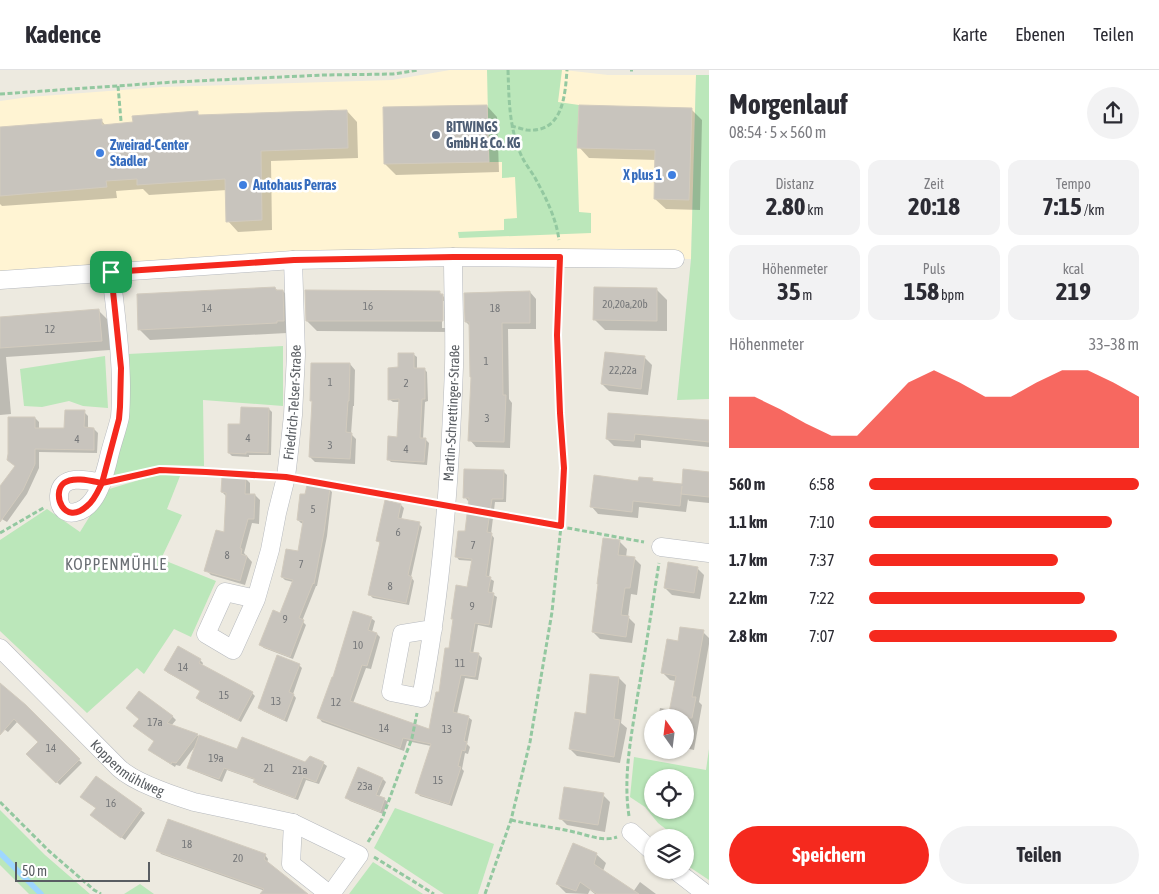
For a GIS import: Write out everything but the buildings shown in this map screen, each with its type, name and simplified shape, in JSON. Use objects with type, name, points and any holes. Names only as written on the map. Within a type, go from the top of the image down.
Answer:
[{"type":"street","points":[[0,280],[294,260],[453,257],[675,258]]},
{"type":"street","name":"Martin-Schrettinger-Straße","points":[[420,698],[433,629],[441,568],[446,506],[454,366],[453,257]]},
{"type":"street","name":"Friedrich-Telser-Straße","points":[[256,599],[270,550],[286,477],[293,419],[296,355],[294,260]]},
{"type":"street","points":[[102,483],[86,480],[65,482],[61,486],[59,495],[61,506],[64,510],[71,513],[80,511],[88,506],[102,483],[119,419],[121,368],[111,272]]},
{"type":"street","points":[[661,547],[709,553]]},
{"type":"street","points":[[420,698],[391,692],[402,634],[433,629]]},
{"type":"street","name":"Koppenmühlweg","points":[[0,648],[119,768],[130,776],[194,802],[293,823],[361,853]]},
{"type":"street","points":[[293,823],[291,864],[330,894],[361,853]]},
{"type":"street","points":[[631,832],[644,843]]},
{"type":"street","points":[[687,879],[706,894]]},
{"type":"path","points":[[0,94],[324,75],[393,74],[419,70]]},
{"type":"path","points":[[485,894],[511,820],[530,742],[552,612],[561,526],[564,468],[557,335],[560,257],[558,232],[548,203],[522,157],[515,140],[512,126],[508,70]]},
{"type":"path","points":[[512,126],[527,130],[537,129],[547,126],[555,119],[562,108],[565,96],[567,70]]},
{"type":"path","points":[[118,86],[121,121]]},
{"type":"path","points":[[102,483],[160,470],[286,477],[561,526],[645,542],[661,547],[630,738],[627,801],[631,832],[611,839],[601,838],[511,820]]},
{"type":"path","points":[[0,534],[60,499]]},
{"type":"path","points":[[420,698],[412,738],[382,819],[361,853],[434,894]]},
{"type":"path","points":[[0,802],[49,851],[100,894]]},
{"type":"shaded area","points":[[450,70],[564,70],[608,75],[696,75],[691,259],[560,257],[0,280],[0,101],[162,87],[392,80]]},
{"type":"green space","points":[[487,70],[562,70],[558,102],[579,105],[577,148],[579,212],[591,213],[591,233],[459,238],[458,232],[504,230],[504,219],[517,218],[515,177],[502,178],[502,162],[489,162]]},
{"type":"green space","points":[[696,75],[709,75],[709,399],[677,400],[691,259]]},
{"type":"green space","points":[[283,346],[283,406],[203,400],[204,466],[165,465],[111,476],[128,354]]},
{"type":"green space","points":[[105,356],[108,408],[83,406],[69,401],[42,407],[24,406],[20,369]]},
{"type":"green space","points":[[159,474],[180,476],[167,509],[182,515],[161,559],[216,581],[191,637],[174,629],[144,674],[137,668],[87,713],[0,631],[0,540],[47,509],[80,532],[106,490]]},
{"type":"green space","points":[[709,749],[709,880],[694,870],[694,829],[666,829],[655,819],[694,819],[694,769],[644,769],[644,806],[630,797],[634,757],[706,770]]},
{"type":"green space","points":[[395,808],[494,844],[478,894],[444,894],[374,848]]},
{"type":"green space","points":[[0,810],[45,855],[90,894],[29,894],[0,865]]},
{"type":"green space","points":[[373,862],[423,894],[349,894]]},
{"type":"green space","points":[[140,884],[154,894],[124,894]]},
{"type":"waterway","points":[[0,853],[41,894]]},
{"type":"place","name":"BITWINGS GmbH & Co. KG","points":[[436,135]]},
{"type":"place","name":"Zweirad-Center Stadler","points":[[100,153]]},
{"type":"place","name":"X plus 1","points":[[672,175]]},
{"type":"place","name":"Autohaus Perras","points":[[243,185]]},
{"type":"district","name":"KOPPENMÜHLE","points":[[116,564]]},
{"type":"route","points":[[111,272],[121,368],[119,419],[102,483],[86,480],[65,482],[61,486],[59,495],[61,506],[64,510],[71,513],[80,511],[88,506],[102,483],[160,470],[286,477],[561,526],[564,468],[557,335],[560,257],[294,260],[111,272]]}]
